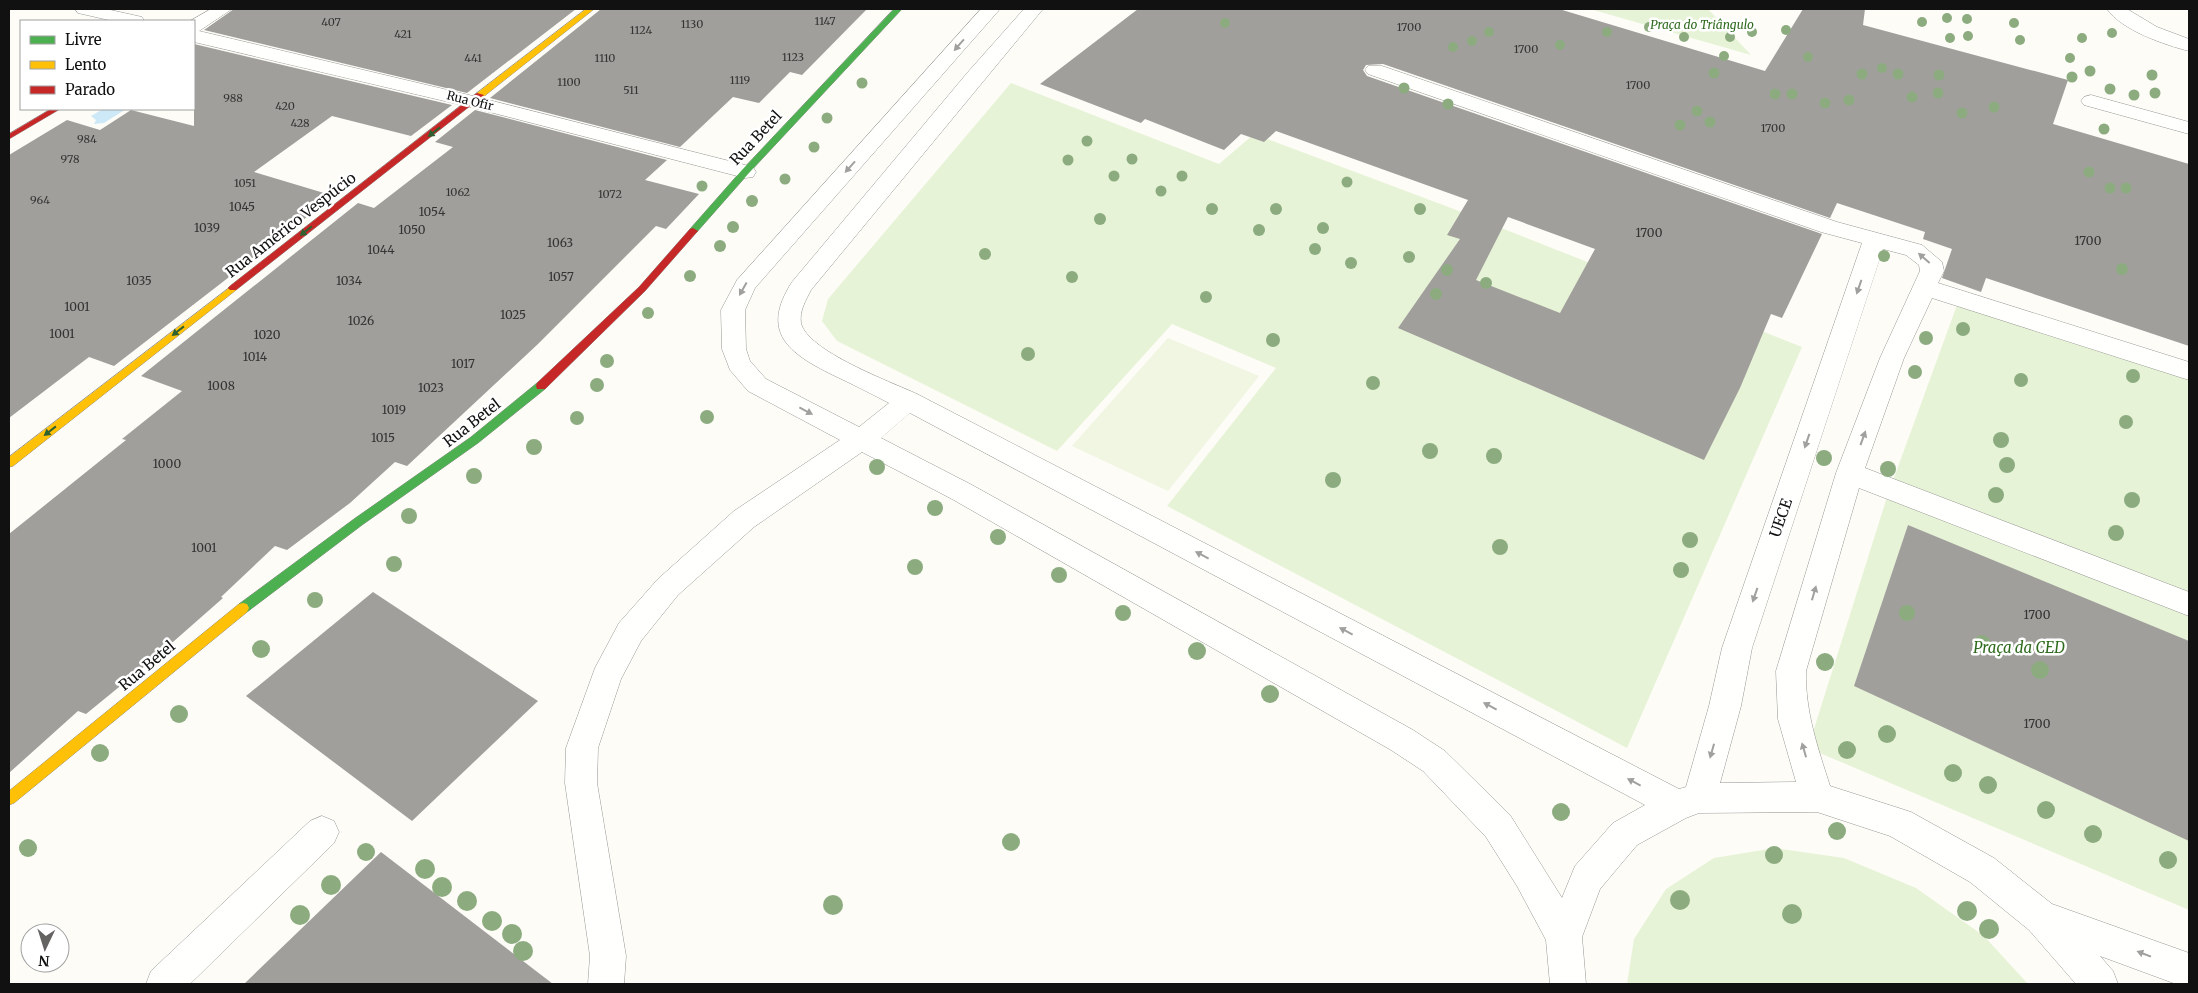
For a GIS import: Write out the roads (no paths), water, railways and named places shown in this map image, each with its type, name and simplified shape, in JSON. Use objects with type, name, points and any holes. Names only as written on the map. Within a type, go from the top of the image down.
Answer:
[{"type":"street","points":[[84,9],[131,20]]},
{"type":"street","points":[[195,25],[223,9]]},
{"type":"street","name":"Rua Américo Vespúcio","points":[[9,463],[590,9]]},
{"type":"street","name":"Rua Betel","points":[[9,800],[223,623],[358,523],[466,448],[511,413],[575,355],[642,289],[745,172],[898,9]]},
{"type":"street","points":[[991,9],[744,285],[732,310],[734,349],[739,364],[757,385],[962,492],[1402,740],[1434,761],[1498,826],[1529,874],[1564,937],[1568,984]]},
{"type":"street","points":[[1034,9],[815,266],[800,287],[790,309],[789,322],[795,339],[813,355],[908,401],[1688,801]]},
{"type":"street","points":[[2116,9],[2130,21],[2147,30],[2189,45]]},
{"type":"street","name":"Rua Ofir","points":[[195,36],[473,102],[745,172]]},
{"type":"street","points":[[1375,70],[1874,241],[1897,245],[1924,256],[1932,266],[1892,358],[1850,473],[1791,672],[1791,707],[1818,797]]},
{"type":"street","points":[[2091,101],[2189,128]]},
{"type":"street","points":[[9,137],[54,110]]},
{"type":"street","name":"UECE","points":[[1688,801],[1725,706],[1737,648],[1874,241]]},
{"type":"street","points":[[1924,287],[2189,371]]},
{"type":"street","points":[[606,984],[608,956],[581,783],[582,748],[606,677],[630,632],[668,587],[744,519],[860,440],[908,401]]},
{"type":"street","points":[[1850,473],[2189,604]]},
{"type":"street","points":[[1564,937],[1587,878],[1626,834],[1688,801],[1818,797],[1899,823],[1982,870],[2042,918],[2100,984]]},
{"type":"street","points":[[164,984],[322,832]]},
{"type":"street","points":[[2042,918],[2189,971]]},
{"type":"water","points":[[101,110],[124,110],[104,123],[94,124],[96,120],[91,116]]},
{"type":"park label","name":"Praça do Triângulo","points":[[1702,25]]},
{"type":"park label","name":"Praça da CED","points":[[2019,648]]}]
